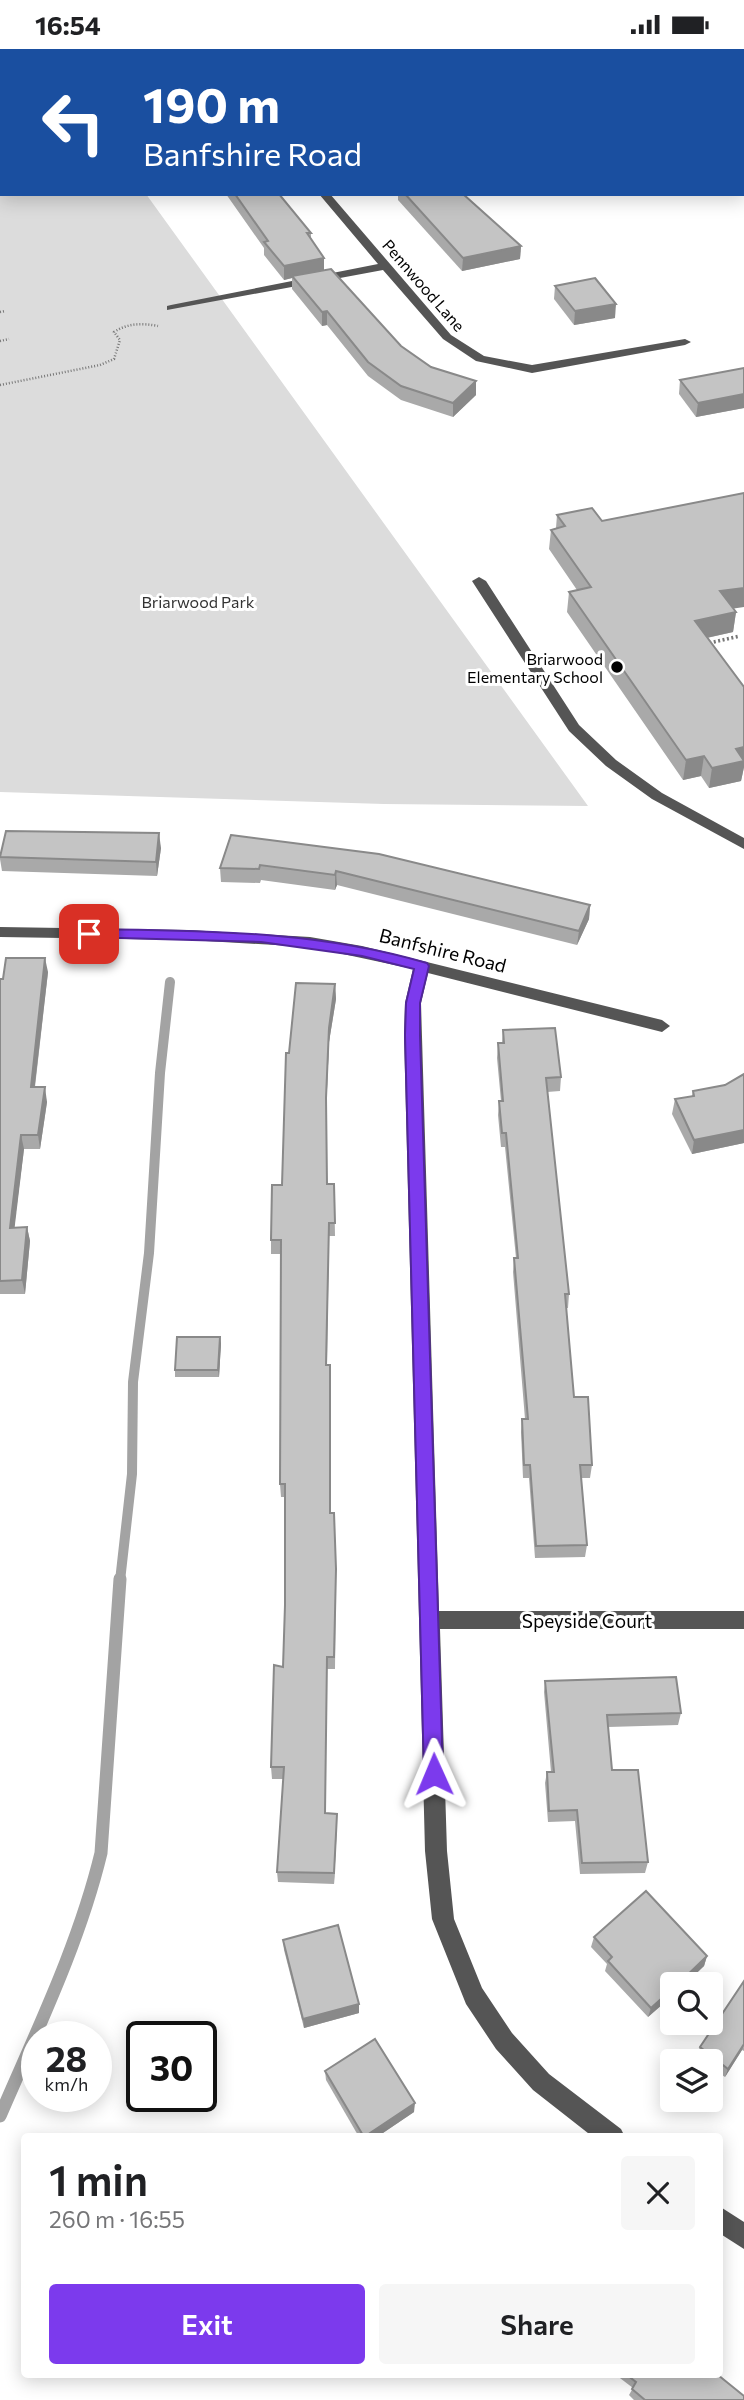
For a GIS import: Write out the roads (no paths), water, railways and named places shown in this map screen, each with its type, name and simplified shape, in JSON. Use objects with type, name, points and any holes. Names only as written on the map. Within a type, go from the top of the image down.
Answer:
[{"type":"street","name":"Pennwood Lane","points":[[326,196],[447,337],[469,354],[493,363],[531,369],[685,342]]},
{"type":"street","points":[[171,309],[386,266]]},
{"type":"street","points":[[479,581],[574,728],[611,763],[657,796],[744,844]]},
{"type":"street","name":"Banfshire Road","points":[[0,932],[261,937],[362,951],[662,1026]]},
{"type":"street","points":[[422,966],[413,1003],[412,1035],[436,1851],[443,1919],[455,1956],[474,1996],[504,2041],[541,2082],[608,2133]]},
{"type":"street","name":"Speyside Court","points":[[430,1620],[744,1619]]},
{"type":"street","points":[[723,2221],[744,2237]]},
{"type":"waterway","points":[[120,1581],[132,1474],[133,1382],[149,1253],[160,1073],[170,982]]},
{"type":"waterway","points":[[0,2116],[69,1954],[101,1853],[120,1579]]},
{"type":"place","name":"Briarwood Elementary School","points":[[617,667]]},
{"type":"park label","name":"Briarwood Park","points":[[198,601]]}]
